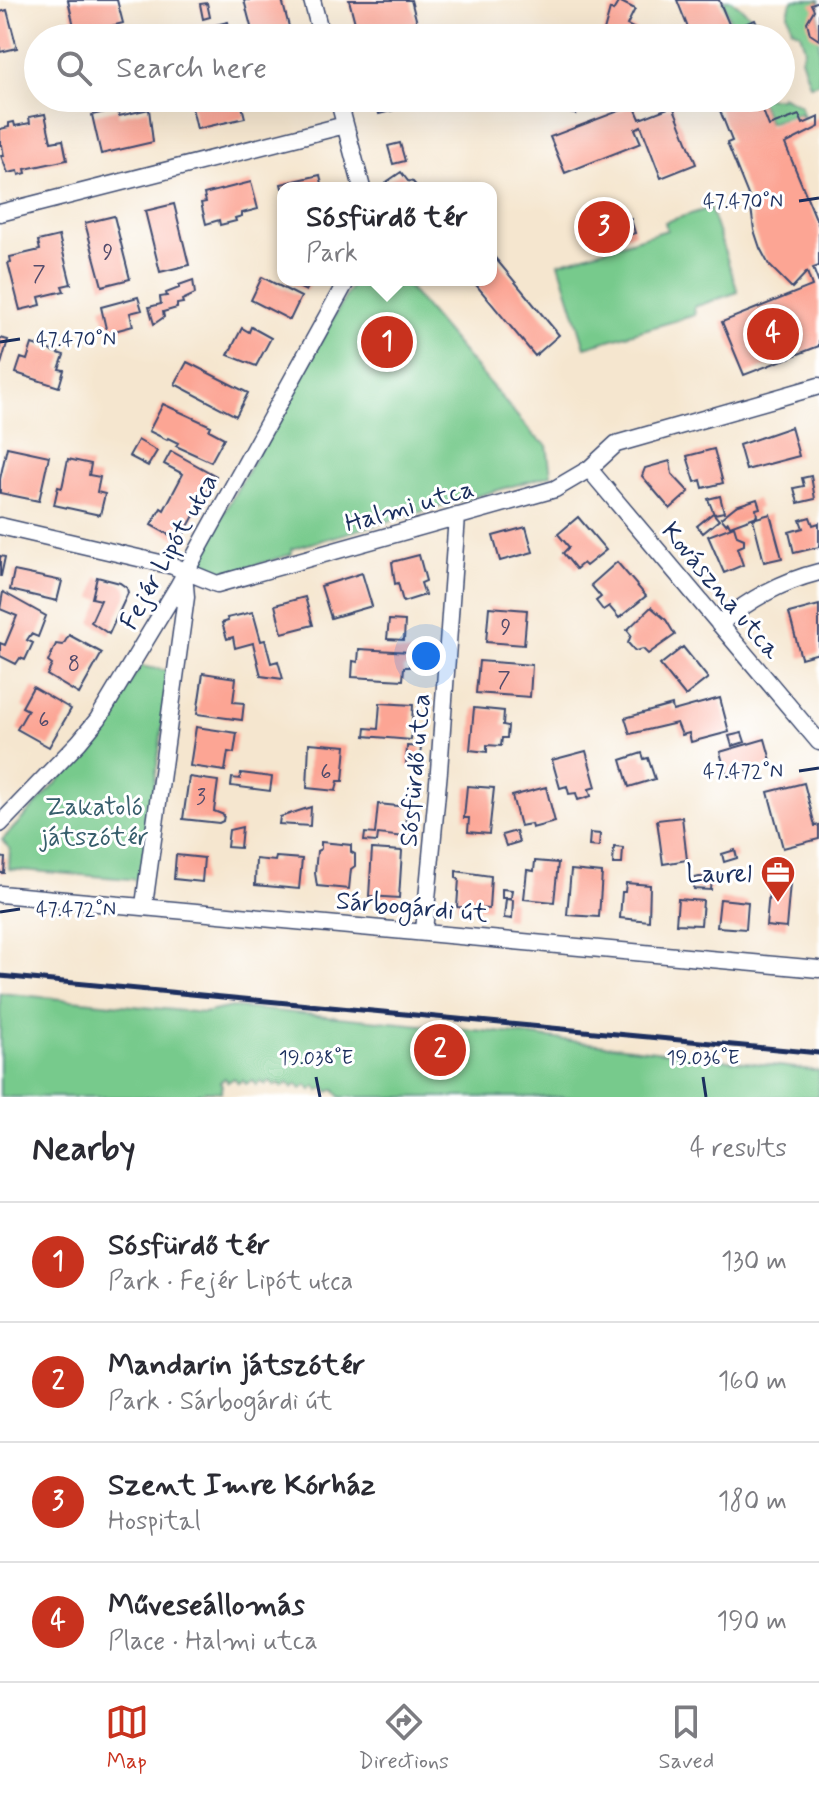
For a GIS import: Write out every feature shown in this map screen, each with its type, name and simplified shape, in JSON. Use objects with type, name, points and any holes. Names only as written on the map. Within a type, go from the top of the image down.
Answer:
[{"type":"street","points":[[312,0],[318,24]]},
{"type":"street","points":[[342,112],[360,182]]},
{"type":"street","points":[[0,213],[345,125]]},
{"type":"street","name":"Fejér Lipót utca","points":[[0,824],[98,719],[344,286]]},
{"type":"street","name":"Halmi utca","points":[[0,526],[173,566],[217,584],[555,489],[589,469],[616,444],[819,386]]},
{"type":"street","name":"Kovászna utca","points":[[589,469],[819,742]]},
{"type":"street","name":"Sósfürdő utca","points":[[424,931],[457,516]]},
{"type":"street","points":[[144,905],[186,597],[184,572]]},
{"type":"street","points":[[719,624],[761,594],[788,580],[819,572]]},
{"type":"street","name":"Sárbogárdi út","points":[[0,894],[819,969]]},
{"type":"green space","points":[[723,0],[731,0],[755,19],[732,24]]},
{"type":"green space","points":[[819,0],[819,83],[810,85],[801,58],[805,49],[800,33],[795,30],[795,24],[791,24],[788,14],[791,2]]},
{"type":"green space","points":[[795,103],[800,105],[804,117],[799,113],[769,123],[765,112],[795,112]]},
{"type":"green space","points":[[710,208],[738,292],[694,307],[695,315],[585,347],[559,263],[667,230],[665,222]]},
{"type":"green space","points":[[352,286],[407,286],[534,436],[547,445],[551,475],[291,549],[292,554],[223,575],[205,567],[203,550]]},
{"type":"green space","name":"Zakatoló játszótér","points":[[140,666],[170,671],[141,880],[9,869],[10,849],[2,840],[71,768],[107,723]]},
{"type":"green space","points":[[0,993],[204,1013],[231,1007],[516,1034],[819,1071],[819,1097],[340,1097],[334,1089],[329,1092],[325,1087],[319,1091],[316,1086],[311,1090],[307,1085],[301,1089],[297,1084],[292,1088],[288,1083],[282,1087],[279,1083],[274,1086],[270,1081],[265,1085],[261,1081],[256,1085],[252,1080],[246,1084],[243,1080],[238,1083],[234,1078],[228,1082],[225,1078],[220,1082],[221,1092],[206,1091],[188,1097],[0,1097]]},
{"type":"building","points":[[68,0],[117,0],[123,23],[73,24]]},
{"type":"building","points":[[244,0],[282,0],[288,24],[250,24]]},
{"type":"building","points":[[349,0],[411,0],[417,24],[355,24]]},
{"type":"building","points":[[677,0],[719,0],[729,24],[686,24]]},
{"type":"building","points":[[619,1],[635,9],[628,24],[606,24],[610,9],[613,11]]},
{"type":"building","points":[[819,1],[819,40],[810,34],[807,22],[814,10],[811,4]]},
{"type":"building","points":[[207,3],[210,17],[203,19],[200,4]]},
{"type":"building","points":[[7,10],[17,48],[0,52],[0,12]]},
{"type":"building","points":[[118,112],[119,116],[149,112],[153,142],[101,154],[92,115]]},
{"type":"building","points":[[193,112],[244,112],[245,118],[197,129]]},
{"type":"building","points":[[616,112],[637,112],[640,119],[658,112],[675,112],[696,164],[661,178],[641,126],[635,129],[641,143],[565,173],[550,137]]},
{"type":"building","points":[[721,112],[764,112],[769,126],[799,115],[803,124],[819,117],[819,127],[785,144],[819,226],[819,266],[813,268],[819,284],[819,346],[744,375],[722,322],[812,286],[807,272],[792,288],[769,265],[754,230],[750,200],[727,143],[732,141]]},
{"type":"building","points":[[45,114],[51,142],[63,140],[67,160],[25,169],[26,173],[19,175],[18,171],[8,173],[1,156],[4,156],[0,129],[14,122],[15,126],[30,123],[29,117]]},
{"type":"building","points":[[400,143],[405,161],[393,164],[388,146]]},
{"type":"building","points":[[401,172],[408,181],[413,182],[386,182]]},
{"type":"building","points":[[320,175],[322,182],[290,182]]},
{"type":"building","points":[[251,182],[258,209],[242,213],[242,216],[235,218],[236,221],[220,225],[219,220],[206,224],[201,203],[206,202],[204,194]]},
{"type":"building","points":[[174,204],[189,265],[160,272],[145,211]]},
{"type":"building","points":[[114,216],[130,279],[102,286],[85,223]]},
{"type":"building","points":[[631,219],[635,233],[613,239],[609,226]]},
{"type":"building","points":[[59,236],[71,284],[62,286],[64,291],[39,297],[41,305],[20,310],[8,263],[11,262],[10,257],[40,250],[38,241]]},
{"type":"building","points":[[497,260],[559,335],[535,356],[477,286],[497,286]]},
{"type":"building","points":[[262,277],[301,297],[290,320],[251,300]]},
{"type":"building","points":[[193,280],[195,294],[182,300],[183,303],[177,304],[177,308],[163,312],[164,317],[154,324],[149,307],[161,304],[160,297]]},
{"type":"building","points":[[138,297],[142,310],[130,313],[133,326],[107,333],[101,307]]},
{"type":"building","points":[[251,327],[271,338],[256,366],[228,355],[242,328],[249,332]]},
{"type":"building","points":[[0,338],[8,340],[1,364],[0,364]]},
{"type":"building","points":[[32,344],[64,355],[59,369],[64,370],[59,387],[16,373],[21,358],[27,360]]},
{"type":"building","points":[[187,362],[248,393],[236,416],[175,384]]},
{"type":"building","points":[[163,404],[211,426],[209,430],[224,438],[211,462],[149,431]]},
{"type":"building","points":[[791,427],[799,456],[746,470],[739,445]]},
{"type":"building","points":[[138,440],[157,451],[148,466],[129,456]]},
{"type":"building","points":[[7,447],[49,456],[39,501],[0,493]]},
{"type":"building","points":[[714,449],[723,483],[703,488],[701,480],[695,482],[687,456]]},
{"type":"building","points":[[171,451],[216,476],[180,541],[151,525],[161,508],[164,510],[183,474],[164,464]]},
{"type":"building","points":[[68,459],[91,464],[89,475],[100,477],[97,492],[105,494],[100,515],[54,505],[58,487],[62,488]]},
{"type":"building","points":[[670,461],[672,474],[689,492],[670,509],[642,476],[645,468]]},
{"type":"building","points":[[811,476],[815,499],[798,503],[794,488],[804,486],[802,478]]},
{"type":"building","points":[[720,496],[724,512],[714,514],[708,499]]},
{"type":"building","points":[[757,499],[760,508],[756,509],[757,516],[730,526],[721,518],[736,506]]},
{"type":"building","points":[[713,513],[719,520],[703,533],[697,526]]},
{"type":"building","points":[[770,514],[782,558],[764,562],[753,519]]},
{"type":"building","points":[[578,517],[606,550],[586,566],[583,563],[576,569],[563,553],[569,547],[558,534]]},
{"type":"building","points":[[810,517],[813,525],[819,523],[819,547],[794,553],[789,532],[803,528],[800,520]]},
{"type":"building","points":[[734,526],[737,536],[744,539],[744,545],[737,548],[743,565],[724,573],[708,536]]},
{"type":"building","points":[[526,527],[533,552],[500,561],[493,536]]},
{"type":"building","points":[[419,555],[426,581],[421,583],[425,595],[403,602],[398,583],[395,584],[392,562]]},
{"type":"building","points":[[0,556],[5,557],[1,576],[0,576]]},
{"type":"building","points":[[617,562],[646,596],[619,618],[609,606],[603,610],[596,601],[601,597],[591,585]]},
{"type":"building","points":[[14,571],[62,581],[57,601],[10,590]]},
{"type":"building","points":[[362,573],[372,606],[331,618],[321,586]]},
{"type":"building","points":[[97,577],[127,588],[128,593],[109,634],[91,622],[101,600],[92,598]]},
{"type":"building","points":[[3,592],[46,616],[38,637],[31,634],[27,640],[33,643],[25,660],[20,658],[16,664],[0,656],[0,643],[5,645],[17,616],[0,609]]},
{"type":"building","points":[[305,597],[313,625],[282,633],[275,605]]},
{"type":"building","points":[[819,605],[819,653],[801,658],[789,613]]},
{"type":"building","points":[[489,607],[527,610],[524,645],[486,642]]},
{"type":"building","points":[[651,607],[666,620],[675,635],[648,654],[643,649],[635,651],[628,643],[631,635],[627,630]]},
{"type":"building","points":[[253,612],[261,641],[265,640],[271,663],[278,661],[283,679],[261,676],[253,643],[235,648],[233,637],[227,639],[222,623],[228,621],[227,618]]},
{"type":"building","points":[[389,620],[405,621],[404,640],[387,639]]},
{"type":"building","points":[[69,635],[102,653],[79,694],[47,675],[52,665],[48,662],[56,644],[63,645]]},
{"type":"building","points":[[683,647],[708,678],[685,696],[660,665]]},
{"type":"building","points":[[359,649],[410,652],[409,667],[404,667],[403,680],[352,677],[353,661],[358,662]]},
{"type":"building","points":[[479,661],[532,665],[530,697],[476,693]]},
{"type":"building","points":[[203,673],[236,678],[233,702],[244,703],[242,720],[197,714]]},
{"type":"building","points":[[33,687],[71,709],[49,747],[17,729],[28,710],[22,707]]},
{"type":"building","points":[[720,698],[729,732],[691,742],[689,733],[682,735],[677,723],[630,734],[625,718],[672,705],[673,711]]},
{"type":"building","points":[[380,703],[413,705],[411,740],[365,736],[366,728],[378,729]]},
{"type":"building","points":[[474,708],[504,711],[503,725],[508,726],[507,738],[502,738],[501,746],[487,745],[487,752],[470,750]]},
{"type":"building","points":[[196,727],[237,733],[234,753],[228,752],[225,771],[190,766]]},
{"type":"building","points":[[742,733],[745,742],[732,746],[729,736]]},
{"type":"building","points":[[765,739],[772,764],[727,777],[720,752]]},
{"type":"building","points":[[309,743],[346,746],[343,781],[338,781],[336,791],[307,788]]},
{"type":"building","points":[[407,746],[421,747],[419,767],[406,766]]},
{"type":"building","points":[[586,751],[596,787],[589,789],[591,796],[578,800],[576,793],[569,794],[567,786],[560,788],[552,760]]},
{"type":"building","points":[[642,753],[644,759],[648,758],[655,779],[629,787],[621,760]]},
{"type":"building","points":[[241,773],[272,777],[270,791],[231,786],[232,778],[240,779]]},
{"type":"building","points":[[189,777],[218,781],[214,811],[224,815],[223,821],[183,819]]},
{"type":"building","points":[[804,783],[815,826],[819,825],[819,839],[783,848],[768,792]]},
{"type":"building","points":[[467,786],[494,788],[489,834],[468,832],[469,818],[464,818]]},
{"type":"building","points":[[546,787],[555,822],[532,828],[531,824],[520,826],[512,796]]},
{"type":"building","points":[[378,804],[407,807],[404,837],[378,834],[377,842],[364,841],[365,833],[375,834]]},
{"type":"building","points":[[311,807],[310,826],[279,824],[280,817]]},
{"type":"building","points":[[682,817],[687,860],[663,864],[657,820]]},
{"type":"building","points":[[242,827],[240,848],[227,847],[229,830]]},
{"type":"building","points":[[516,831],[519,842],[506,846],[502,835]]},
{"type":"building","points":[[590,833],[600,834],[599,847],[589,846]]},
{"type":"building","points":[[321,842],[351,845],[355,866],[351,869],[349,889],[317,886],[317,851],[321,849]]},
{"type":"building","points":[[614,847],[623,848],[622,864],[613,864]]},
{"type":"building","points":[[372,849],[402,851],[399,898],[369,896]]},
{"type":"building","points":[[735,850],[737,858],[724,862],[722,854]]},
{"type":"building","points":[[176,855],[204,858],[202,882],[174,879]]},
{"type":"building","points":[[0,857],[5,858],[4,873],[0,873]]},
{"type":"building","points":[[276,857],[302,859],[299,889],[255,885],[256,859],[275,861]]},
{"type":"building","points":[[535,861],[558,863],[554,902],[524,899],[527,870],[534,871]]},
{"type":"building","points":[[571,870],[602,873],[599,917],[567,915]]},
{"type":"building","points":[[456,871],[491,876],[489,909],[457,907],[459,879],[456,878]]},
{"type":"building","points":[[695,878],[712,878],[711,890],[694,889]]},
{"type":"building","name":"Laurel","points":[[770,881],[790,883],[786,928],[766,926]]},
{"type":"building","points":[[626,883],[650,885],[649,921],[620,918],[622,892],[625,892]]},
{"type":"building","points":[[502,889],[512,890],[511,898],[502,898]]},
{"type":"building","points":[[506,899],[513,900],[512,919],[504,918]]},
{"type":"building","points":[[678,899],[703,901],[701,925],[676,924]]},
{"type":"building","points":[[720,899],[748,902],[746,929],[717,927]]},
{"type":"railway","points":[[0,976],[819,1053]]},
{"type":"place","name":"Szent Imre Kórház","points":[[604,227]]},
{"type":"place","name":"Műveseállomás","points":[[773,334]]},
{"type":"place","name":"Sósfürdő tér","points":[[387,342]]},
{"type":"place","name":"Laurel","points":[[778,904]]},
{"type":"place","name":"Mandarin játszótér","points":[[440,1050]]}]
